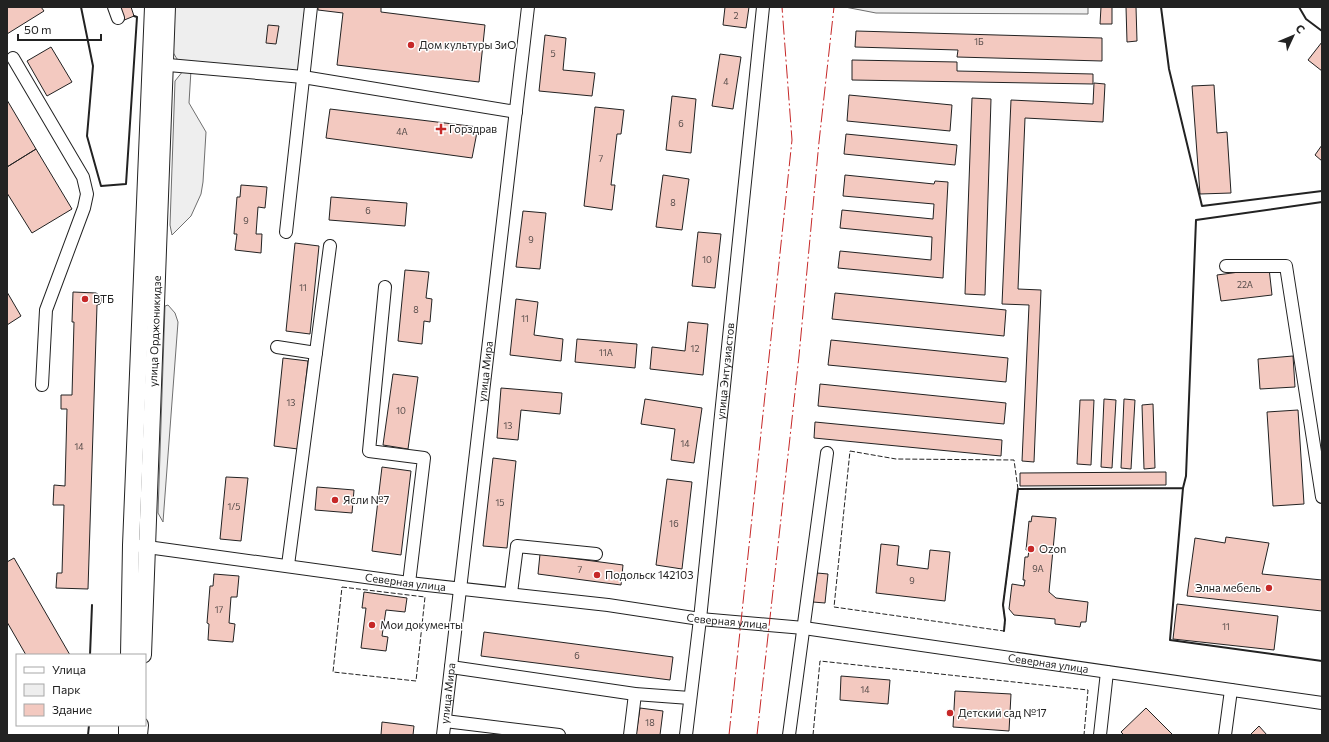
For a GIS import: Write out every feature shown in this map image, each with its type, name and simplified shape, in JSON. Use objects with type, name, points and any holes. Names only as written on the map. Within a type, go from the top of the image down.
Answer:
[{"type":"main road","name":"улица Орджоникидзе","points":[[142,654],[147,546],[158,64],[153,7]]},
{"type":"main road","name":"улица Орджоникидзе","points":[[129,654],[131,544],[158,64],[167,7]]},
{"type":"street","points":[[286,232],[310,7]]},
{"type":"street","name":"улица Мира","points":[[443,735],[528,7]]},
{"type":"street","name":"улица Энтузиастов","points":[[686,735],[700,618],[763,7]]},
{"type":"street","points":[[13,58],[83,177],[87,194],[84,208],[46,310],[42,385]]},
{"type":"street","points":[[158,64],[303,77],[516,112]]},
{"type":"street","points":[[288,565],[330,246]]},
{"type":"street","points":[[1226,266],[1286,266],[1322,497]]},
{"type":"street","points":[[385,287],[369,451],[424,458],[410,582]]},
{"type":"street","points":[[277,347],[316,353]]},
{"type":"street","points":[[789,735],[827,453]]},
{"type":"street","name":"Северная улица","points":[[131,544],[410,582],[608,605],[700,618],[804,628],[1322,703]]},
{"type":"street","points":[[511,593],[517,546],[596,554]]},
{"type":"street","points":[[451,667],[635,694],[690,698]]},
{"type":"street","points":[[1100,735],[1107,672]]},
{"type":"street","points":[[1224,735],[1231,690]]},
{"type":"street","points":[[630,735],[635,694]]},
{"type":"street","points":[[445,721],[559,735]]},
{"type":"green space","points":[[172,7],[305,7],[298,74],[185,63],[177,59],[171,49]]},
{"type":"green space","points":[[845,7],[1088,7],[1088,14],[876,13]]},
{"type":"green space","points":[[191,70],[189,103],[206,132],[203,182],[201,194],[191,216],[172,235],[170,225],[175,81],[183,71]]},
{"type":"green space","points":[[168,305],[175,313],[178,322],[163,522],[158,513],[165,306]]},
{"type":"building","points":[[7,7],[41,7],[44,11],[7,34]]},
{"type":"building","points":[[117,7],[131,7],[134,16],[122,21]]},
{"type":"building","name":"Дом культуры ЗиО","points":[[318,7],[381,7],[381,12],[485,25],[479,82],[337,65],[343,13],[318,10]]},
{"type":"building","points":[[725,7],[749,7],[746,28],[723,25]]},
{"type":"building","points":[[1101,7],[1112,7],[1112,24],[1100,24]]},
{"type":"building","points":[[1126,7],[1136,7],[1137,41],[1127,42]]},
{"type":"building","points":[[268,25],[279,26],[276,44],[266,43]]},
{"type":"building","points":[[856,31],[1102,38],[1102,61],[957,57],[958,50],[855,47]]},
{"type":"building","points":[[545,35],[566,38],[563,70],[595,73],[592,96],[539,91]]},
{"type":"building","points":[[1322,42],[1322,71],[1308,60]]},
{"type":"building","points":[[51,47],[72,82],[47,96],[27,61]]},
{"type":"building","points":[[720,54],[741,57],[733,109],[712,106]]},
{"type":"building","points":[[852,60],[957,62],[957,71],[1093,74],[1093,84],[852,80]]},
{"type":"building","points":[[1094,83],[1105,84],[1103,122],[1025,118],[1018,289],[1041,290],[1034,462],[1022,461],[1029,305],[1002,304],[1011,100],[1093,104]]},
{"type":"building","points":[[1214,85],[1217,133],[1227,132],[1231,193],[1200,194],[1192,86]]},
{"type":"building","points":[[849,95],[952,105],[950,131],[847,121]]},
{"type":"building","points":[[672,96],[696,99],[691,153],[666,150]]},
{"type":"building","points":[[972,98],[991,99],[985,295],[965,294]]},
{"type":"building","points":[[7,100],[36,149],[7,167]]},
{"type":"building","points":[[595,107],[624,110],[621,134],[617,134],[611,185],[615,185],[612,210],[584,206]]},
{"type":"building","points":[[330,109],[478,127],[472,158],[326,138]]},
{"type":"building","points":[[846,134],[957,145],[955,165],[844,154]]},
{"type":"building","points":[[1322,145],[1322,161],[1315,155]]},
{"type":"building","points":[[36,149],[72,209],[32,233],[7,193],[7,167]]},
{"type":"building","points":[[663,175],[689,179],[682,230],[656,227]]},
{"type":"building","points":[[845,175],[934,184],[935,181],[948,182],[943,278],[838,268],[840,251],[931,260],[932,237],[840,228],[842,210],[933,219],[934,204],[843,196]]},
{"type":"building","points":[[241,185],[267,187],[265,208],[258,207],[256,234],[262,234],[261,253],[235,250],[237,234],[234,234],[237,197],[240,197]]},
{"type":"building","points":[[331,197],[407,203],[405,226],[329,220]]},
{"type":"building","points":[[523,211],[546,213],[540,269],[516,267]]},
{"type":"building","points":[[698,232],[721,234],[715,288],[692,286]]},
{"type":"building","points":[[295,243],[319,246],[310,334],[286,331]]},
{"type":"building","points":[[1269,268],[1272,295],[1221,301],[1217,275]]},
{"type":"building","points":[[405,270],[429,272],[426,298],[432,299],[430,322],[424,321],[422,344],[398,341]]},
{"type":"building","points":[[7,292],[21,316],[7,325]]},
{"type":"building","points":[[73,292],[96,293],[101,296],[102,299],[100,304],[97,305],[88,589],[56,588],[57,573],[62,573],[64,505],[53,505],[54,485],[65,486],[67,409],[61,409],[61,395],[72,395],[74,322],[72,322]]},
{"type":"building","points":[[835,293],[1006,310],[1004,336],[832,319]]},
{"type":"building","points":[[516,299],[538,302],[534,335],[563,339],[561,361],[510,355]]},
{"type":"building","points":[[688,322],[708,324],[703,375],[650,369],[652,347],[685,351]]},
{"type":"building","points":[[577,339],[637,344],[635,368],[575,362]]},
{"type":"building","points":[[831,340],[1008,358],[1006,382],[828,365]]},
{"type":"building","points":[[1293,356],[1295,387],[1260,389],[1258,359]]},
{"type":"building","points":[[283,358],[308,361],[298,449],[274,446]]},
{"type":"building","points":[[393,374],[418,377],[408,449],[383,445]]},
{"type":"building","points":[[820,384],[1006,403],[1004,424],[818,406]]},
{"type":"building","points":[[501,388],[562,393],[560,414],[521,410],[518,440],[497,438]]},
{"type":"building","points":[[645,399],[702,408],[694,463],[671,460],[675,429],[641,424]]},
{"type":"building","points":[[1104,399],[1116,400],[1112,468],[1101,467]]},
{"type":"building","points":[[1124,399],[1135,400],[1131,469],[1121,468]]},
{"type":"building","points":[[1080,400],[1094,400],[1091,465],[1077,464]]},
{"type":"building","points":[[1153,404],[1155,468],[1144,469],[1142,405]]},
{"type":"building","points":[[1298,410],[1304,504],[1273,506],[1267,412]]},
{"type":"building","points":[[815,422],[1002,440],[1001,456],[814,438]]},
{"type":"building","points":[[493,458],[516,461],[507,548],[483,546]]},
{"type":"building","points":[[382,467],[411,471],[401,555],[372,551]]},
{"type":"building","points":[[1166,472],[1166,485],[1020,486],[1020,473]]},
{"type":"building","points":[[226,477],[248,478],[241,541],[220,539]]},
{"type":"building","points":[[667,479],[692,482],[682,569],[656,565]]},
{"type":"building","name":"Ясли №7","points":[[317,487],[354,490],[352,513],[315,510]]},
{"type":"building","points":[[1032,516],[1056,518],[1049,592],[1056,598],[1088,602],[1086,622],[1081,622],[1080,627],[1055,624],[1055,619],[1014,615],[1009,609],[1012,584],[1024,586],[1025,580],[1023,580],[1025,557],[1028,557],[1029,550],[1026,550],[1029,521],[1031,522]]},
{"type":"building","points":[[1226,537],[1269,543],[1262,574],[1322,580],[1322,611],[1187,596],[1195,538],[1225,543]]},
{"type":"building","points":[[881,544],[899,546],[897,565],[928,569],[930,550],[950,552],[945,601],[876,593]]},
{"type":"building","points":[[540,554],[623,565],[621,585],[538,574]]},
{"type":"building","points":[[14,558],[69,654],[25,654],[7,622],[7,562]]},
{"type":"building","points":[[817,573],[828,574],[825,603],[813,602]]},
{"type":"building","points":[[214,574],[239,576],[237,597],[231,597],[229,623],[235,624],[233,642],[208,640],[209,624],[207,623],[210,586],[213,586]]},
{"type":"building","points":[[364,592],[407,598],[405,612],[386,610],[382,636],[388,637],[386,651],[361,648],[366,608],[362,608]]},
{"type":"building","points":[[1177,604],[1278,616],[1274,650],[1173,639]]},
{"type":"building","points":[[484,632],[673,657],[670,680],[481,656]]},
{"type":"building","points":[[841,676],[890,680],[888,704],[840,700]]},
{"type":"building","points":[[955,691],[1011,694],[1009,731],[953,727]]},
{"type":"building","points":[[640,708],[663,711],[660,735],[636,735]]},
{"type":"building","points":[[1146,708],[1173,735],[1124,735],[1121,732]]},
{"type":"building","points":[[382,722],[414,726],[413,735],[381,735]]},
{"type":"building","points":[[1259,726],[1267,735],[1250,735]]},
{"type":"fence","points":[[850,451],[896,459],[1014,460],[1018,489],[1003,605],[1005,620],[1004,631],[834,607],[850,451]]},
{"type":"fence","points":[[342,587],[425,597],[416,681],[333,672],[342,587]]},
{"type":"fence","points":[[813,735],[820,661],[1088,690],[1084,735]]},
{"type":"wall","points":[[81,7],[93,66],[87,136],[101,186],[126,184],[137,17],[134,16]]},
{"type":"wall","points":[[1161,7],[1169,69],[1202,206],[1322,191]]},
{"type":"wall","points":[[1299,7],[1306,19],[1322,31]]},
{"type":"wall","points":[[1322,202],[1196,220],[1186,476],[1183,488],[1170,640],[1322,661]]},
{"type":"wall","points":[[1004,631],[1005,620],[1003,605],[1018,489],[1183,488]]},
{"type":"wall","points":[[90,654],[92,605]]},
{"type":"wall","points":[[88,735],[89,726]]},
{"type":"power","points":[[729,735],[792,140],[782,7]]},
{"type":"power","points":[[757,735],[799,356],[819,142],[834,7]]},
{"type":"place","name":"Дом культуры ЗиО","points":[[411,45]]},
{"type":"place","name":"Горздрав","points":[[441,129]]},
{"type":"place","name":"ВТБ","points":[[85,299]]},
{"type":"place","name":"Ясли №7","points":[[335,500]]},
{"type":"place","name":"Ozon","points":[[1031,549]]},
{"type":"place","name":"Подольск 142103","points":[[597,575]]},
{"type":"place","name":"Элна мебель","points":[[1269,588]]},
{"type":"place","name":"Мои документы","points":[[372,625]]},
{"type":"place","name":"Детский сад №17","points":[[950,713]]}]
